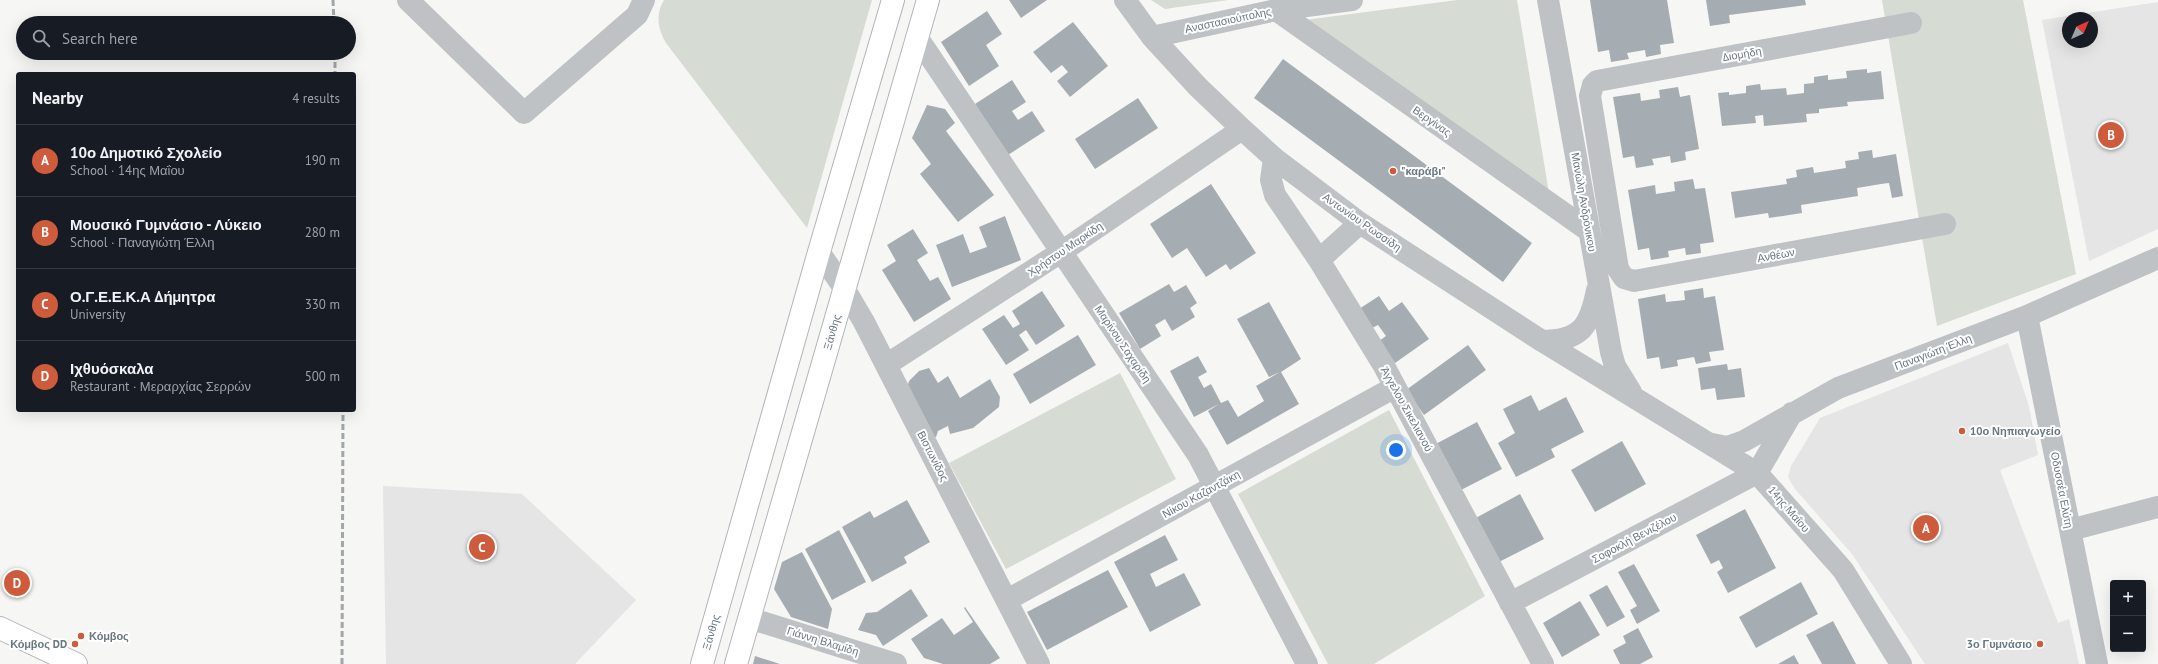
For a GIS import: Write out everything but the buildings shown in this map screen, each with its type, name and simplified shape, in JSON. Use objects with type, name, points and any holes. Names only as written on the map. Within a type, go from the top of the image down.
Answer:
[{"type":"main road","name":"Ξάνθης","points":[[702,664],[819,252],[894,0]]},
{"type":"main road","name":"Ξάνθης","points":[[736,664],[928,0]]},
{"type":"main road","points":[[0,628],[76,664]]},
{"type":"street","points":[[408,0],[524,113],[638,15],[644,0]]},
{"type":"street","name":"Αντωνίου Ρωσσίδη","points":[[1125,0],[1152,37],[1198,87],[1274,158],[1360,223],[1542,340],[1636,398]]},
{"type":"street","name":"Αναστασιούπολης","points":[[1152,37],[1276,10],[1352,0]]},
{"type":"street","name":"Μανώλη Ανδρόνικου","points":[[1548,0],[1598,283],[1615,366],[1636,398]]},
{"type":"street","name":"Βεργίνας","points":[[1276,10],[1589,231]]},
{"type":"street","name":"Διομήδη","points":[[1603,175],[1591,102],[1591,90],[1593,85],[1602,80],[1911,23]]},
{"type":"street","name":"Μαρίνου Σαχαρίδη","points":[[917,37],[1192,446],[1215,486],[1308,664]]},
{"type":"street","name":"Χρήστου Μαρκίδη","points":[[886,365],[1061,252],[1242,129]]},
{"type":"street","name":"Άγγελου Σικελιανού","points":[[1274,158],[1271,180],[1275,195],[1319,260],[1395,387],[1543,664]]},
{"type":"street","points":[[1580,179],[1603,175]]},
{"type":"street","name":"Ανθέων","points":[[1603,175],[1617,263],[1620,274],[1628,280],[1945,224]]},
{"type":"street","points":[[1319,260],[1360,223]]},
{"type":"street","name":"Βιστωνίδος","points":[[819,252],[844,288],[886,365],[1039,664]]},
{"type":"street","name":"Παναγιώτη Έλλη","points":[[1712,444],[1727,447],[1744,441],[1838,388],[2027,316],[2158,258]]},
{"type":"street","points":[[1542,340],[1560,341],[1572,337],[1582,329],[1594,307],[1598,283]]},
{"type":"street","name":"Οδυσσέα Ελύτη","points":[[2027,316],[2097,664]]},
{"type":"street","name":"Νίκου Καζαντζάκη","points":[[1007,600],[1395,387]]},
{"type":"street","name":"14ης Μαΐου","points":[[1636,398],[1757,473],[1843,570],[1901,664]]},
{"type":"street","points":[[1757,473],[1792,413]]},
{"type":"street","name":"Σοφοκλή Βενιζέλου","points":[[1510,603],[1757,473]]},
{"type":"street","points":[[2070,530],[2158,507]]},
{"type":"street","name":"Γιάννη Βλαμίδη","points":[[749,618],[896,664]]},
{"type":"shaded area","points":[[664,0],[872,0],[807,228],[666,43],[659,27],[659,11]]},
{"type":"shaded area","points":[[1151,0],[1228,0],[1165,9]]},
{"type":"shaded area","points":[[1457,0],[1517,0],[1550,199],[1305,20]]},
{"type":"shaded area","points":[[1882,0],[2023,0],[2076,274],[1937,326]]},
{"type":"shaded area","points":[[2158,2],[2158,229],[2089,261],[2042,20],[2062,17],[2062,48],[2098,48],[2098,12],[2094,12]]},
{"type":"shaded area","points":[[2008,343],[2029,406],[2038,455],[2000,470],[2058,623],[2069,619],[2079,664],[1925,664],[1852,554],[1795,489],[1788,477],[1791,466],[1820,418]]},
{"type":"shaded area","points":[[1120,373],[1176,479],[1006,569],[949,463]]},
{"type":"shaded area","points":[[1389,410],[1485,596],[1374,664],[1328,664],[1238,494]]},
{"type":"shaded area","points":[[383,486],[522,494],[636,600],[575,664],[386,664]]},
{"type":"railway","points":[[333,0],[334,16]]},
{"type":"railway","points":[[335,60],[335,72]]},
{"type":"railway","points":[[342,664],[343,412]]},
{"type":"place","name":"Μουσικό Γυμνάσιο - Λύκειο","points":[[2111,135]]},
{"type":"place","name":"\"καράβι\"","points":[[1393,171]]},
{"type":"place","name":"10ο Νηπιαγωγείο","points":[[1962,431]]},
{"type":"place","name":"10ο Δημοτικό Σχολείο","points":[[1926,528]]},
{"type":"place","name":"Ο.Γ.Ε.Ε.Κ.Α Δήμητρα","points":[[482,547]]},
{"type":"place","name":"Ιχθυόσκαλα","points":[[17,583]]},
{"type":"place","name":"Κόμβος","points":[[81,636]]},
{"type":"place","name":"Κόμβος DD","points":[[75,644]]},
{"type":"place","name":"3ο Γυμνάσιο","points":[[2040,644]]}]
